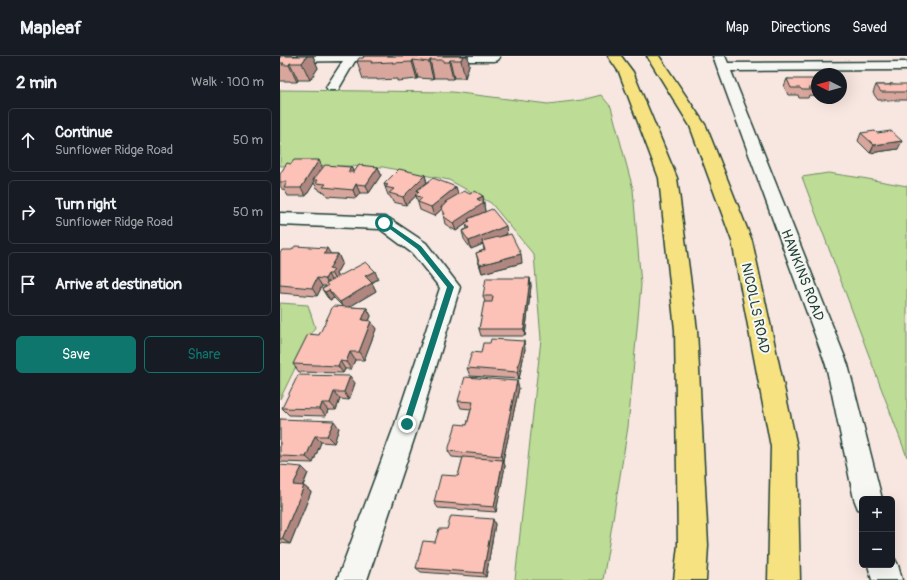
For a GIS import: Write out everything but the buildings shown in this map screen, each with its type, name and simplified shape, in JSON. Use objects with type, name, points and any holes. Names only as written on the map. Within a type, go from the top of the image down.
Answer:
[{"type":"highway","points":[[614,56],[626,72],[668,178],[686,330],[693,545],[690,580]]},
{"type":"highway","name":"NICOLLS ROAD","points":[[653,56],[698,126],[742,241],[784,447],[784,580]]},
{"type":"street","points":[[430,57],[494,56]]},
{"type":"street","points":[[280,58],[399,57]]},
{"type":"street","points":[[333,87],[351,58]]},
{"type":"street","points":[[721,61],[907,66]]},
{"type":"street","name":"HAWKINS ROAD","points":[[721,61],[837,366],[867,496]]},
{"type":"street","points":[[280,219],[384,223],[419,248],[450,287],[407,424],[352,580]]},
{"type":"street","points":[[884,568],[887,580]]},
{"type":"green space","points":[[280,90],[452,92],[548,104],[582,100],[601,95],[611,107],[633,189],[641,285],[628,427],[603,580],[515,580],[541,339],[534,255],[491,203],[449,180],[383,167],[303,165],[280,166]]},
{"type":"green space","points":[[828,173],[907,186],[907,457],[802,177]]},
{"type":"green space","points":[[280,303],[308,305],[315,327],[280,399]]},
{"type":"route","points":[[384,223],[419,248],[450,287],[407,424]]}]
